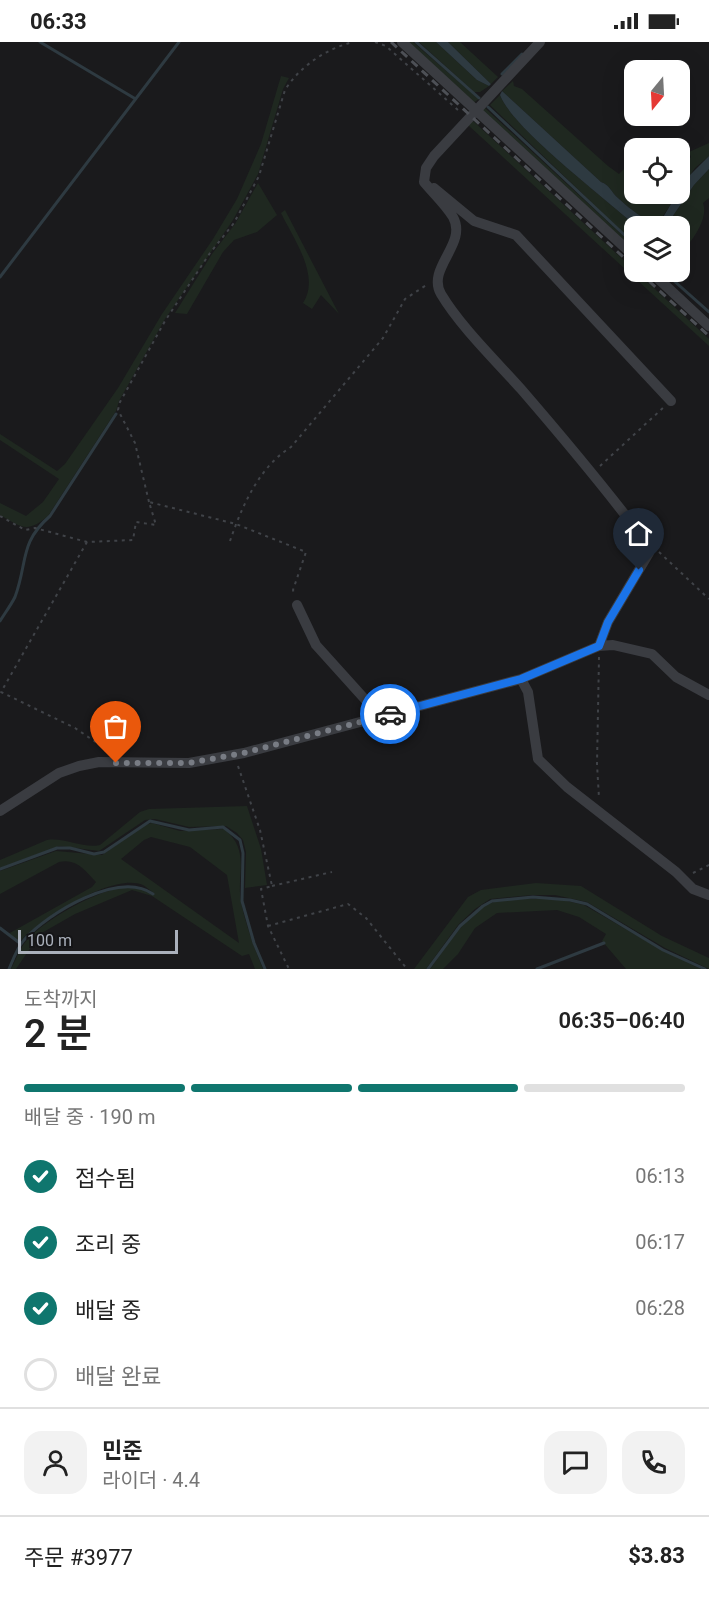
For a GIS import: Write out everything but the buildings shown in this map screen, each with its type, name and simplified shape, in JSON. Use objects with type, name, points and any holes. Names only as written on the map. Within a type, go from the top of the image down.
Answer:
[{"type":"street","points":[[402,42],[472,114],[624,247]]},
{"type":"street","points":[[540,42],[430,162],[426,168],[424,182],[454,218],[456,234],[439,270],[437,284],[442,295],[480,343],[593,472],[648,545],[649,553],[608,622],[599,646]]},
{"type":"street","points":[[424,182],[443,194],[474,221],[516,235],[671,401]]},
{"type":"street","points":[[662,282],[709,326]]},
{"type":"street","points":[[297,605],[316,645],[380,717]]},
{"type":"street","points":[[0,811],[59,773],[99,762],[166,765],[235,754],[521,679],[599,646],[613,645],[652,654],[676,677],[709,695]]},
{"type":"street","points":[[521,679],[528,692],[538,759],[693,889],[709,895]]},
{"type":"path","points":[[0,516],[25,530],[36,528],[87,542],[133,540],[136,522],[156,525],[148,502],[135,443],[118,410],[120,402],[165,321],[210,253],[234,223],[259,176],[285,90],[291,80],[310,62],[340,45],[353,42]]},
{"type":"path","points":[[375,42],[386,46],[472,114]]},
{"type":"path","points":[[230,541],[244,503],[279,454],[291,447],[383,338],[405,299],[430,283],[437,284]]},
{"type":"path","points":[[593,472],[671,401]]},
{"type":"path","points":[[148,502],[236,524],[306,552],[293,590],[297,605]]},
{"type":"path","points":[[87,542],[0,692],[75,728],[105,749],[99,762]]},
{"type":"path","points":[[648,545],[663,554],[709,599]]},
{"type":"path","points":[[599,646],[597,764],[600,813]]},
{"type":"path","points":[[235,754],[260,831],[272,886]]},
{"type":"path","points":[[682,878],[709,865]]},
{"type":"path","points":[[289,969],[268,926],[261,890],[332,872]]},
{"type":"path","points":[[268,926],[348,904],[366,918],[407,969]]},
{"type":"shaded area","points":[[406,42],[413,42],[479,99],[473,103]]},
{"type":"shaded area","points":[[419,42],[436,42],[477,80],[489,86],[480,92],[474,92]]},
{"type":"shaded area","points":[[436,42],[448,42],[491,84],[489,86],[477,80]]},
{"type":"shaded area","points":[[448,42],[460,42],[498,77],[491,84]]},
{"type":"shaded area","points":[[281,76],[289,78],[283,89],[258,174],[233,220],[165,319],[119,401],[116,411],[48,516],[41,522],[24,527],[0,515],[0,503],[26,516],[43,502],[59,479],[0,440],[0,434],[57,471],[65,464],[118,388],[162,314],[237,199],[261,144]]},
{"type":"shaded area","points":[[513,81],[514,86],[522,89],[608,166],[619,174],[624,169],[624,203],[606,185],[502,91]]},
{"type":"shaded area","points":[[502,91],[624,204],[641,216],[624,216],[540,144],[508,109],[500,95]]},
{"type":"shaded area","points":[[500,95],[508,109],[540,144],[624,216],[624,233],[490,105]]},
{"type":"shaded area","points":[[485,108],[624,237],[624,244],[482,111]]},
{"type":"shaded area","points":[[472,120],[624,260],[624,268],[468,125]]},
{"type":"shaded area","points":[[709,143],[709,156],[690,175],[691,157],[690,152]]},
{"type":"shaded area","points":[[709,156],[709,169],[690,191],[690,175]]},
{"type":"shaded area","points":[[709,169],[709,198],[703,203],[701,223],[690,242],[690,216],[673,216],[681,204],[690,204],[690,191]]},
{"type":"shaded area","points":[[258,183],[277,215],[257,232],[234,240],[223,252],[187,314],[175,313],[212,254],[235,224]]},
{"type":"shaded area","points":[[671,204],[663,216],[641,216],[626,205]]},
{"type":"shaded area","points":[[671,204],[681,204],[673,216],[664,216]]},
{"type":"shaded area","points":[[285,210],[339,314],[321,295],[312,309],[303,303],[308,292],[307,269],[298,245],[281,213]]},
{"type":"shaded area","points":[[639,282],[647,282],[709,339],[709,346]]},
{"type":"shaded area","points":[[247,806],[261,849],[267,885],[245,888],[246,852],[243,840],[226,826],[189,827],[155,819],[145,820],[99,851],[59,846],[0,868],[0,860],[47,840],[100,845],[140,812],[149,809]]},
{"type":"shaded area","points":[[152,823],[180,831],[224,829],[232,837],[240,854],[240,892],[243,911],[263,969],[255,969],[249,954],[242,956],[152,896],[132,890],[75,914],[40,934],[16,969],[11,969],[27,940],[46,923],[73,907],[114,889],[133,887],[152,895],[154,893],[143,885],[130,883],[114,885],[77,900],[42,922],[19,943],[8,934],[92,887],[96,882],[80,866],[65,861],[59,862],[0,894],[0,871],[56,851],[102,855],[145,825]],"holes":[[[151,837],[190,847],[227,875],[239,943],[121,859]]]},
{"type":"shaded area","points":[[536,883],[581,886],[662,936],[709,958],[709,969],[665,948],[587,902],[555,895],[532,895],[490,899],[458,925],[426,969],[414,969],[468,897],[481,890]]},
{"type":"shaded area","points":[[558,899],[584,905],[662,950],[701,969],[626,969],[602,941],[606,934],[579,917],[557,910],[497,913],[475,928],[458,954],[443,969],[430,969],[467,921],[485,906],[504,900]]},
{"type":"waterway","points":[[40,42],[134,98]]},
{"type":"waterway","points":[[0,277],[179,42]]},
{"type":"waterway","points":[[416,42],[479,98]]},
{"type":"waterway","points":[[502,74],[522,54]]},
{"type":"waterway","points":[[488,107],[624,235]]},
{"type":"waterway","points":[[675,282],[709,312]]},
{"type":"waterway","points":[[0,621],[15,597],[33,535],[50,516],[116,414]]},
{"type":"waterway","points":[[0,869],[57,848],[70,848],[94,854],[104,852],[150,821],[189,830],[223,827],[240,840],[243,853],[242,901],[254,943],[265,969]]},
{"type":"waterway","points":[[9,969],[24,940],[35,929],[66,907],[104,891],[122,887],[139,888],[153,894]]},
{"type":"waterway","points":[[428,969],[460,926],[483,906],[492,901],[533,897],[587,904],[663,950],[705,969]]},
{"type":"waterway","points":[[0,928],[21,944]]},
{"type":"waterway","points":[[537,969],[604,943]]},
{"type":"railway","points":[[391,42],[624,258]]},
{"type":"railway","points":[[650,282],[709,336]]},
{"type":"way so far","points":[[116,763],[166,765],[189,763],[244,753],[390,714]]},
{"type":"route","points":[[390,714],[521,679],[599,646],[608,622],[639,570]]}]
